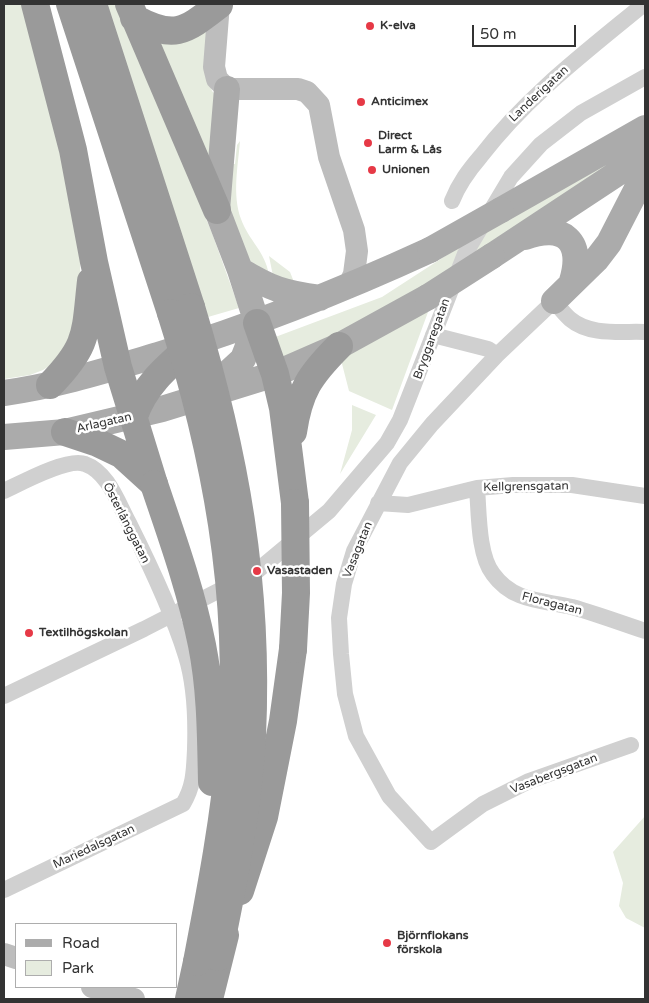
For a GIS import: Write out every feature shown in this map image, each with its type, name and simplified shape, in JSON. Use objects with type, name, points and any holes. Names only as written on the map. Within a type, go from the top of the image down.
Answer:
[{"type":"highway","points":[[34,4],[73,150],[94,262],[118,367],[195,613],[208,684],[212,787],[208,960],[209,999]]},
{"type":"highway","points":[[70,4],[181,310],[222,415],[236,480],[246,549],[252,612],[254,678],[252,738],[244,810],[208,960]]},
{"type":"highway","points":[[93,4],[181,310]]},
{"type":"highway","points":[[131,11],[159,30],[180,30],[199,21],[224,4]]},
{"type":"highway","points":[[131,11],[217,210]]},
{"type":"highway","points":[[50,385],[68,366],[82,344],[86,330],[94,262]]},
{"type":"highway","points":[[189,999],[208,960],[264,817],[283,721],[292,649],[295,612],[295,503],[290,456],[283,408],[275,374],[257,323]]},
{"type":"highway","points":[[134,416],[140,400],[157,376],[194,344]]},
{"type":"highway","points":[[290,456],[296,409],[302,392],[317,368],[339,346]]},
{"type":"highway","points":[[65,432],[98,443],[120,454],[154,484]]},
{"type":"main road","points":[[203,396],[243,359],[257,323],[240,270],[217,210],[227,89]]},
{"type":"main road","points":[[4,392],[50,385],[194,344],[257,323],[348,287],[430,250],[567,174],[645,128]]},
{"type":"main road","name":"Arlagatan","points":[[4,437],[65,432],[134,416],[275,374],[339,346],[428,297],[645,154]]},
{"type":"main road","points":[[554,301],[596,260],[609,242],[645,172]]},
{"type":"main road","points":[[513,242],[543,232],[562,234],[573,246],[576,254],[572,282]]},
{"type":"main road","points":[[240,270],[267,286],[286,294],[320,298]]},
{"type":"street","points":[[224,4],[214,67],[217,78],[227,89],[289,88],[307,92],[319,104],[329,157],[354,230],[357,251],[354,274],[348,287]]},
{"type":"street","name":"Landerigatan","points":[[452,201],[458,184],[499,132],[555,78],[644,4]]},
{"type":"street","name":"Bryggaregatan","points":[[4,696],[257,571],[281,553],[329,511],[387,443],[400,420],[416,384],[465,254],[511,177],[541,144],[581,112],[645,76]]},
{"type":"street","points":[[554,301],[569,318],[582,327],[594,330],[645,332]]},
{"type":"street","name":"Vasagatan","points":[[431,842],[389,796],[374,772],[356,736],[345,694],[339,618],[344,584],[354,552],[400,463],[432,424],[497,355],[554,301]]},
{"type":"street","points":[[433,335],[488,349],[497,355]]},
{"type":"street","name":"Österlånggatan","points":[[4,491],[66,465],[82,463],[96,468],[110,488],[138,541],[170,615]]},
{"type":"street","name":"Kellgrensgatan","points":[[378,503],[408,505],[476,488],[513,485],[572,485],[645,496]]},
{"type":"street","name":"Floragatan","points":[[476,488],[483,550],[492,574],[511,592],[533,601],[571,607],[645,631]]},
{"type":"street","points":[[186,657],[189,637],[210,595]]},
{"type":"street","points":[[170,615],[186,657]]},
{"type":"street","name":"Mariedalsgatan","points":[[4,890],[183,804],[192,790],[196,709],[186,657]]},
{"type":"street","name":"Vasabergsgatan","points":[[431,842],[483,804],[529,781],[631,744]]},
{"type":"street","points":[[96,988],[134,999]]},
{"type":"green space","points":[[4,4],[28,4],[57,111],[80,258],[81,328],[54,363],[30,375],[4,379]]},
{"type":"green space","points":[[105,4],[117,4],[212,233],[239,308],[208,317]]},
{"type":"green space","points":[[213,20],[209,81],[212,91],[216,95],[213,170],[156,38]]},
{"type":"green space","points":[[240,141],[236,180],[238,210],[244,227],[264,259],[269,275],[249,260],[228,215],[230,164],[235,164],[237,145]]},
{"type":"green space","points":[[645,144],[395,304],[278,362],[270,339],[382,297],[564,179]]},
{"type":"green space","points":[[269,256],[290,272],[294,282],[273,276]]},
{"type":"green space","points":[[431,304],[392,410],[349,391],[340,356]]},
{"type":"green space","points":[[352,405],[376,415],[340,474],[352,430]]},
{"type":"green space","points":[[645,816],[645,928],[626,918],[619,906],[623,883],[613,852]]},
{"type":"place","name":"K-elva","points":[[370,26]]},
{"type":"place","name":"Anticimex","points":[[361,102]]},
{"type":"place","name":"Direct Larm & Lås","points":[[368,143]]},
{"type":"place","name":"Unionen","points":[[372,170]]},
{"type":"place","name":"Vasastaden","points":[[257,571]]},
{"type":"place","name":"Textilhögskolan","points":[[29,633]]},
{"type":"place","name":"Björnflokans förskola","points":[[387,943]]}]
